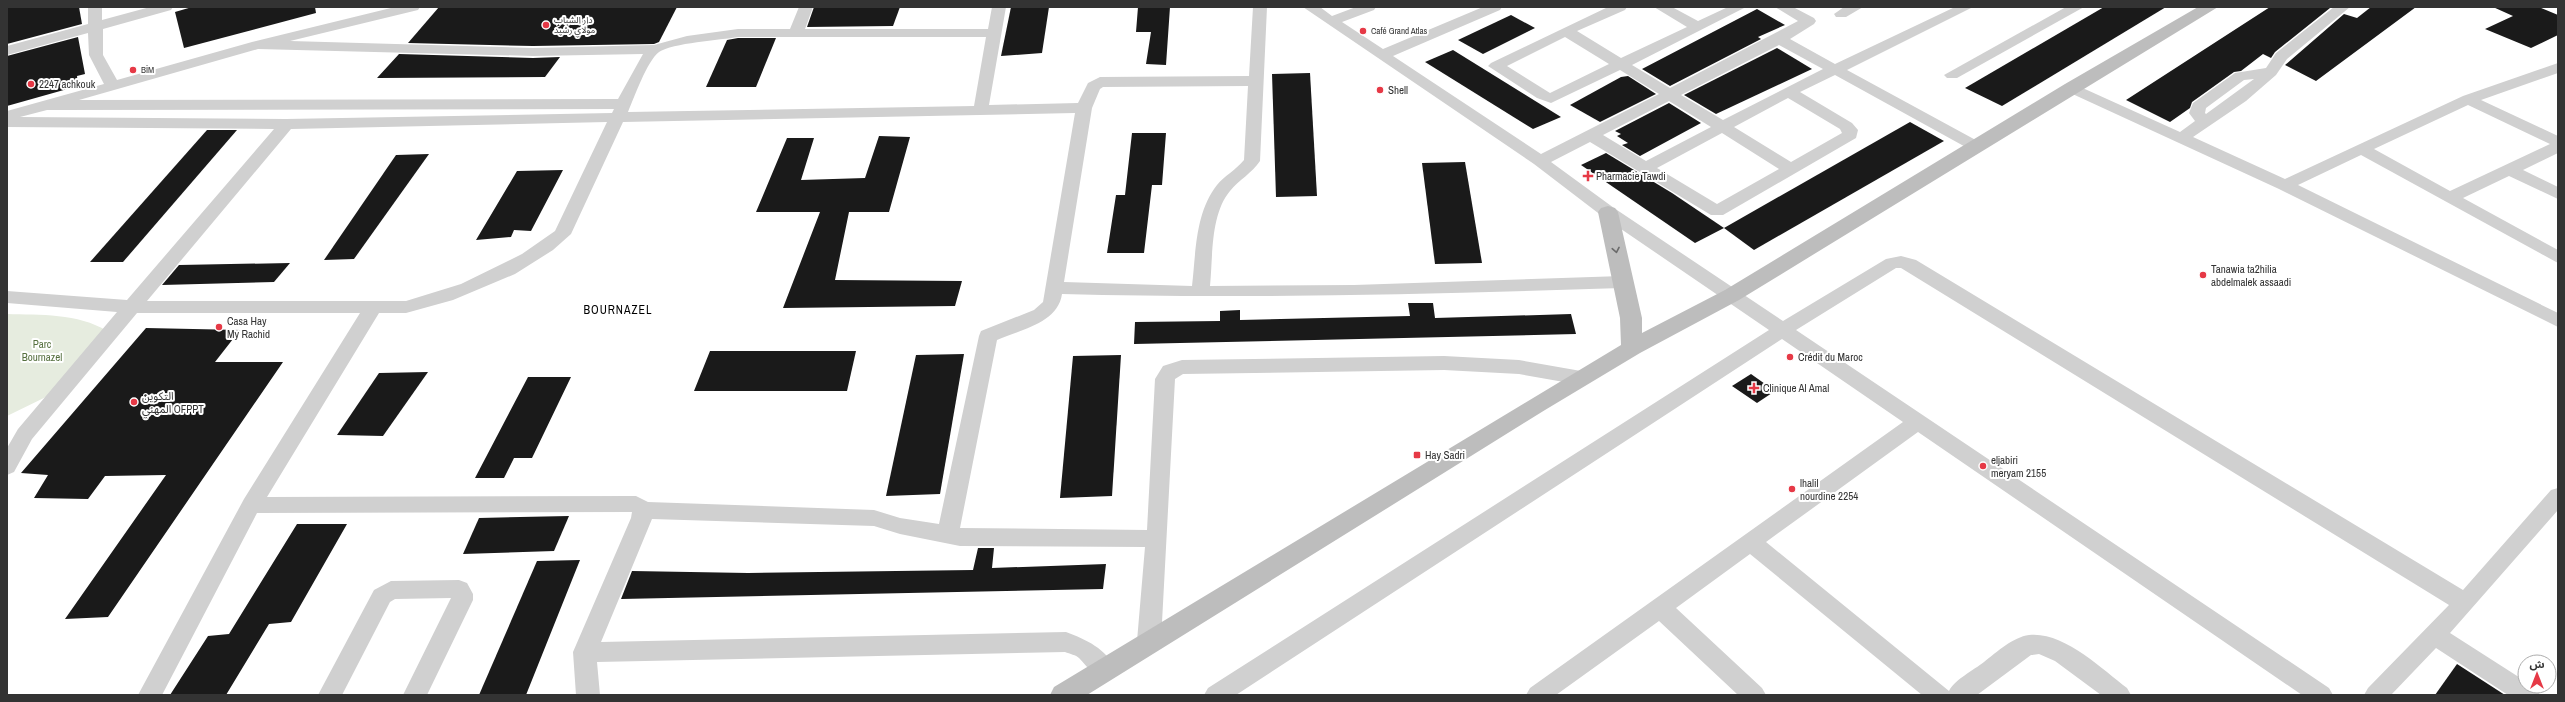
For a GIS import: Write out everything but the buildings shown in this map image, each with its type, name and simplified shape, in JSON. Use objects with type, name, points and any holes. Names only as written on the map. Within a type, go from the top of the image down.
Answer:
[{"type":"street","points":[[95,7],[96,56],[113,86]]},
{"type":"street","points":[[7,51],[166,7]]},
{"type":"street","points":[[7,116],[257,45],[413,7]]},
{"type":"street","points":[[796,32],[806,7]]},
{"type":"street","points":[[982,108],[999,7]]},
{"type":"street","points":[[1200,292],[1210,213],[1216,198],[1222,189],[1246,171],[1252,161],[1260,7]]},
{"type":"street","points":[[1310,7],[1540,161],[1608,212],[1919,421],[2321,695]]},
{"type":"street","points":[[1332,21],[1369,7]]},
{"type":"street","points":[[1382,55],[1495,7]]},
{"type":"street","points":[[1620,7],[1566,31],[1496,66],[1542,96],[1551,98],[1739,7]]},
{"type":"street","points":[[1661,7],[1698,28]]},
{"type":"street","points":[[1540,161],[1673,94],[1809,21],[1782,7]]},
{"type":"street","points":[[1841,14],[1856,7]]},
{"type":"street","points":[[1645,168],[1788,92],[1966,7]]},
{"type":"street","points":[[1952,75],[2077,7]]},
{"type":"street","points":[[1064,695],[1149,641],[1581,378],[1632,348],[1732,295],[1977,147],[2071,88],[2210,7]]},
{"type":"street","points":[[2180,138],[2204,122],[2197,113],[2199,106],[2240,76],[2271,72],[2280,56],[2339,8]]},
{"type":"street","points":[[1566,31],[1620,65],[1673,94],[1791,169]]},
{"type":"street","points":[[257,45],[532,52],[654,49],[721,34],[796,32],[994,33]]},
{"type":"street","points":[[1779,38],[1977,147]]},
{"type":"street","points":[[7,297],[132,306],[373,308],[406,307],[434,302],[510,268],[542,251],[562,234],[642,64],[654,49]]},
{"type":"street","points":[[2285,185],[2468,99],[2558,68]]},
{"type":"street","points":[[951,534],[949,526],[988,336],[1041,314],[1048,309],[1055,288],[1084,108],[1093,86],[1100,82],[1256,81]]},
{"type":"street","points":[[2071,88],[2285,185],[2558,321]]},
{"type":"street","points":[[1591,135],[1717,211],[1850,135],[1850,130],[1846,126],[1788,92]]},
{"type":"street","points":[[2468,99],[2558,142]]},
{"type":"street","points":[[47,105],[620,111],[1084,108]]},
{"type":"street","points":[[7,122],[286,124],[620,111]]},
{"type":"street","points":[[7,467],[16,434],[132,306],[286,124]]},
{"type":"street","points":[[2451,198],[2558,147]]},
{"type":"street","points":[[2362,149],[2558,257]]},
{"type":"street","points":[[2510,170],[2558,194]]},
{"type":"street","points":[[1608,212],[1631,318],[1632,348]]},
{"type":"street","points":[[1216,695],[1782,330],[1892,263],[1901,262],[1910,264],[2465,602]]},
{"type":"street","points":[[1055,288],[1200,292],[1354,291],[1622,282]]},
{"type":"street","points":[[150,695],[250,505],[373,308]]},
{"type":"street","points":[[1149,641],[1157,539],[1166,379],[1170,371],[1182,367],[1444,363],[1519,367],[1581,378]]},
{"type":"street","points":[[1538,695],[1919,421]]},
{"type":"street","points":[[2376,695],[2465,602],[2558,496]]},
{"type":"street","points":[[250,505],[619,502],[636,504],[644,510],[874,518],[900,526],[951,534],[960,537],[1157,539]]},
{"type":"street","points":[[588,695],[585,652],[644,510]]},
{"type":"street","points":[[1751,542],[1939,695]]},
{"type":"street","points":[[330,695],[382,596],[391,590],[459,589],[462,594],[462,600],[415,695]]},
{"type":"street","points":[[1660,608],[1754,695]]},
{"type":"street","points":[[2434,635],[2528,695]]},
{"type":"street","points":[[585,652],[1066,642],[1086,650],[1104,669]]},
{"type":"street","points":[[1959,695],[2027,646],[2042,644],[2060,651],[2119,695]]},
{"type":"green space","name":"Parc Bournazel","points":[[7,314],[45,315],[71,318],[96,325],[107,331],[50,395],[7,416]]},
{"type":"place","name":"دار الشباب مولاي رشيد","points":[[546,25]]},
{"type":"place","name":"Café Grand Atlas","points":[[1363,31]]},
{"type":"place","name":"BİM","points":[[133,70]]},
{"type":"place","name":"2247 achkouk","points":[[31,84]]},
{"type":"place","name":"Shell","points":[[1380,90]]},
{"type":"place","name":"Pharmacie Tawdi","points":[[1588,176]]},
{"type":"place","name":"Tanawia ta2hilia abdelmalek assaadi","points":[[2203,275]]},
{"type":"place","name":"Casa Hay My Rachid","points":[[219,327]]},
{"type":"place","name":"Crédit du Maroc","points":[[1790,357]]},
{"type":"place","name":"Clinique Al Amal","points":[[1754,388]]},
{"type":"place","name":"التكوين المهني OFPPT","points":[[134,402]]},
{"type":"place","name":"Hay Sadri","points":[[1417,455]]},
{"type":"place","name":"eljabiri meryam 2155","points":[[1983,466]]},
{"type":"place","name":"lhalil nourdine 2254","points":[[1792,489]]},
{"type":"district","name":"BOURNAZEL","points":[[618,310]]}]
